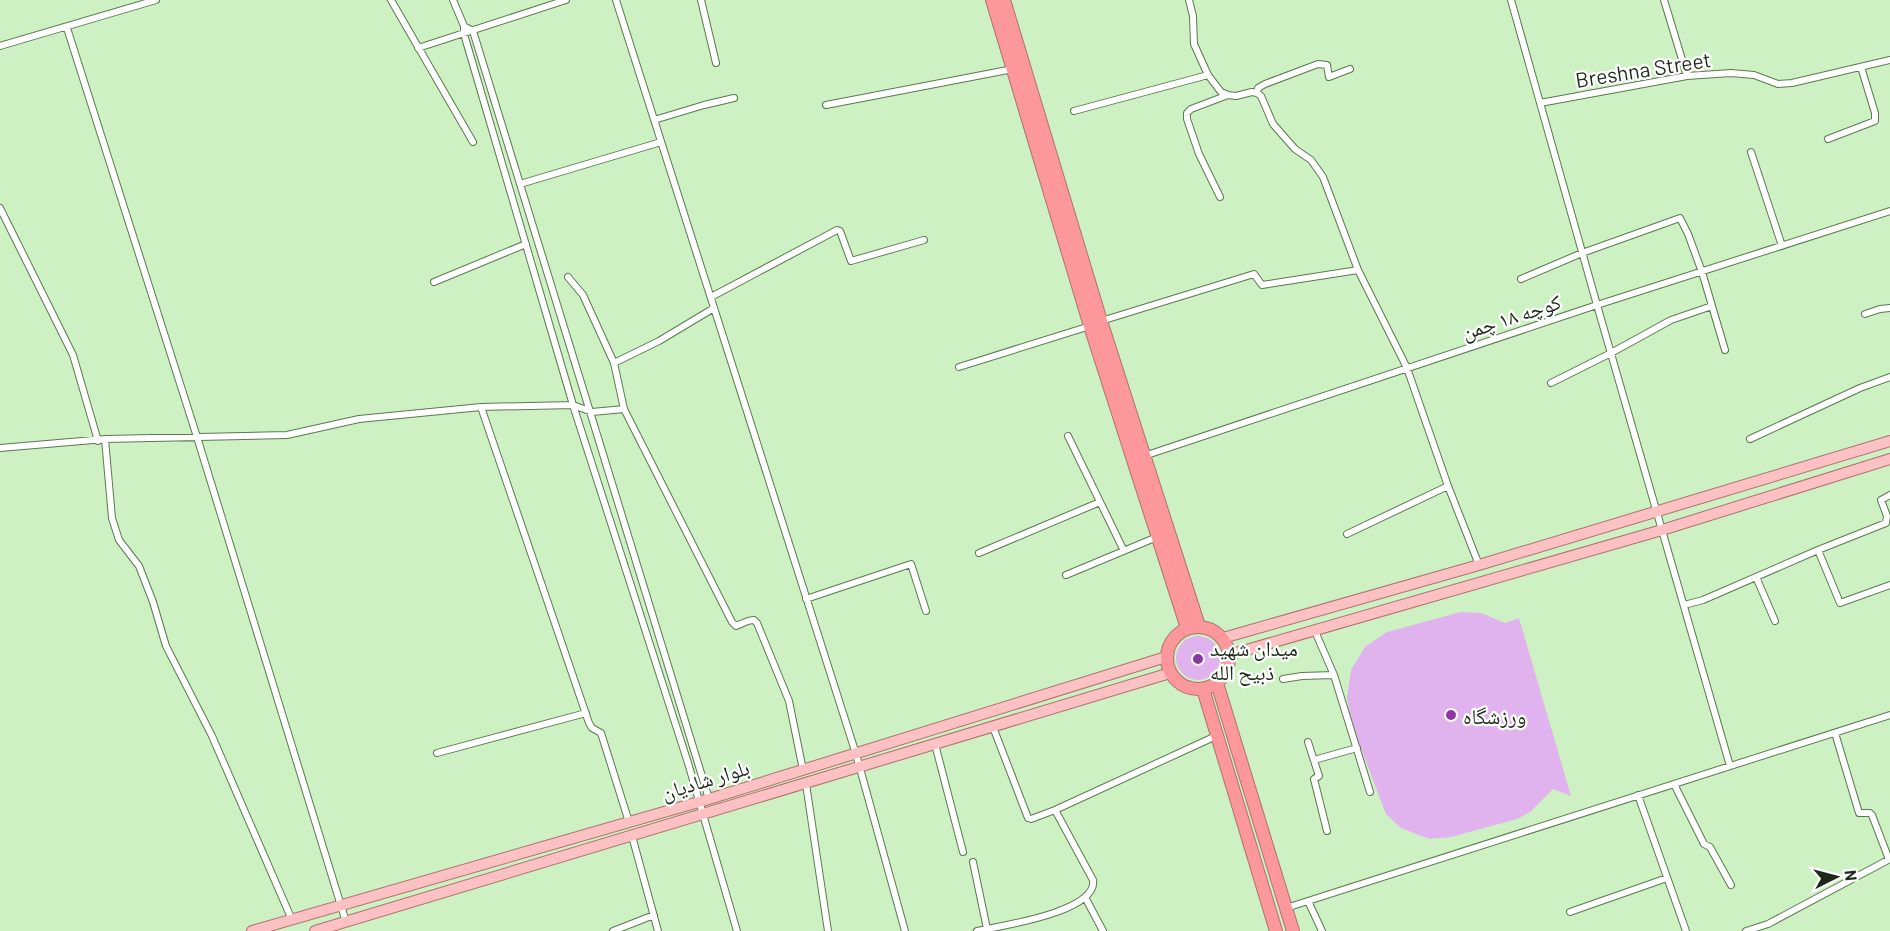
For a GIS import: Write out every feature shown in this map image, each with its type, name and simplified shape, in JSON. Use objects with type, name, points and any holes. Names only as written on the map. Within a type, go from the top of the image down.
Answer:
[{"type":"highway","points":[[992,0],[1095,324],[1144,456],[1199,626]]},
{"type":"highway","points":[[1004,0],[1095,324],[1186,628]]},
{"type":"highway","points":[[1199,626],[1212,630],[1223,638],[1229,655],[1224,675],[1217,683],[1203,689],[1193,689],[1176,681],[1170,673],[1166,657],[1172,640],[1178,633],[1186,628],[1199,626]]},
{"type":"highway","points":[[1217,683],[1293,931]]},
{"type":"highway","points":[[1203,689],[1276,931]]},
{"type":"main road","points":[[1223,638],[1479,565],[1890,441]]},
{"type":"main road","points":[[1229,655],[1662,530],[1890,459]]},
{"type":"main road","name":"بلوار شادیان","points":[[252,931],[704,800],[1166,657]]},
{"type":"main road","name":"بلوار شادیان","points":[[315,931],[1170,673]]},
{"type":"street","points":[[0,46],[156,0]]},
{"type":"street","points":[[391,0],[473,142]]},
{"type":"street","points":[[453,0],[464,26],[464,34],[573,405],[704,800]]},
{"type":"street","points":[[418,48],[566,0]]},
{"type":"street","points":[[616,0],[856,754],[905,931]]},
{"type":"street","points":[[701,0],[716,63]]},
{"type":"street","points":[[1189,0],[1193,16],[1194,44],[1208,75],[1221,92],[1228,95],[1257,93],[1261,96],[1273,124],[1295,150],[1311,160],[1323,177],[1358,270],[1407,368],[1448,486],[1479,565]]},
{"type":"street","points":[[1511,0],[1730,766]]},
{"type":"street","points":[[1664,0],[1687,76]]},
{"type":"street","points":[[464,26],[473,31],[592,412],[704,800],[703,815],[737,931]]},
{"type":"street","points":[[66,28],[197,437],[346,922]]},
{"type":"street","name":"Breshna Street","points":[[1540,103],[1687,76],[1731,73],[1754,75],[1778,84],[1792,83],[1890,60]]},
{"type":"street","points":[[1257,93],[1258,88],[1264,84],[1318,64],[1327,65],[1329,77],[1350,69]]},
{"type":"street","points":[[1828,140],[1875,121],[1875,113],[1861,67]]},
{"type":"street","points":[[826,105],[1013,69]]},
{"type":"street","points":[[1074,111],[1208,75]]},
{"type":"street","points":[[1220,197],[1199,154],[1187,113],[1191,109],[1228,95]]},
{"type":"street","points":[[654,120],[734,98]]},
{"type":"street","points":[[520,183],[661,142]]},
{"type":"street","points":[[1751,152],[1782,246]]},
{"type":"street","points":[[0,208],[73,355],[102,440],[111,518],[119,540],[139,566],[166,646],[212,736],[292,920]]},
{"type":"street","name":"كوچه ١٨ چمن","points":[[1144,456],[1597,305],[1890,211]]},
{"type":"street","points":[[1521,279],[1582,253],[1680,218],[1702,272],[1725,350]]},
{"type":"street","points":[[711,297],[837,230],[840,231],[851,261],[924,240]]},
{"type":"street","points":[[434,282],[526,244]]},
{"type":"street","points":[[959,366],[1254,274],[1262,285],[1358,270]]},
{"type":"street","points":[[568,277],[583,296],[614,363],[624,409],[732,622],[736,626],[750,620],[757,622],[789,701],[804,770]]},
{"type":"street","points":[[1551,383],[1671,320],[1712,306]]},
{"type":"street","points":[[614,363],[659,341],[714,308]]},
{"type":"street","points":[[1865,314],[1890,308]]},
{"type":"street","points":[[1750,439],[1860,388],[1890,377]]},
{"type":"street","points":[[0,448],[102,440],[287,435],[359,419],[481,407],[573,405],[592,412],[624,409]]},
{"type":"street","points":[[481,407],[590,726],[601,733],[629,822]]},
{"type":"street","points":[[1068,436],[1124,551]]},
{"type":"street","points":[[1347,534],[1448,486]]},
{"type":"street","points":[[1684,605],[1703,600],[1886,523],[1887,516],[1881,500],[1890,495]]},
{"type":"street","points":[[979,553],[1100,502]]},
{"type":"street","points":[[1066,575],[1157,537]]},
{"type":"street","points":[[1818,550],[1840,603],[1890,585]]},
{"type":"street","points":[[806,599],[911,564],[926,611]]},
{"type":"street","points":[[1756,577],[1775,621]]},
{"type":"street","points":[[1314,629],[1334,675],[1370,792]]},
{"type":"street","points":[[1283,679],[1334,675]]},
{"type":"street","points":[[436,753],[586,713]]},
{"type":"street","points":[[1286,908],[1890,715]]},
{"type":"street","points":[[993,727],[1028,818],[1031,819],[1216,736]]},
{"type":"street","points":[[1746,931],[1768,924],[1888,860],[1872,814],[1858,813],[1835,733]]},
{"type":"street","points":[[1308,742],[1319,776],[1314,780],[1327,831]]},
{"type":"street","points":[[935,744],[963,852]]},
{"type":"street","points":[[1314,760],[1357,747]]},
{"type":"street","points":[[806,784],[828,931]]},
{"type":"street","points":[[1674,784],[1704,844],[1710,847],[1731,885]]},
{"type":"street","points":[[1638,795],[1686,931]]},
{"type":"street","points":[[977,931],[1061,912],[1086,899],[1093,887],[1093,880],[1055,810]]},
{"type":"street","points":[[632,836],[658,931]]},
{"type":"street","points":[[973,862],[987,929]]},
{"type":"street","points":[[1570,912],[1667,878]]},
{"type":"street","points":[[1086,899],[1103,931]]},
{"type":"street","points":[[1308,901],[1322,931]]},
{"type":"street","points":[[613,931],[654,915]]},
{"type":"shaded area","points":[[1461,612],[1481,613],[1505,623],[1519,618],[1571,796],[1553,789],[1530,812],[1517,819],[1451,837],[1429,839],[1401,828],[1386,814],[1352,725],[1347,698],[1351,670],[1365,647],[1387,632]]},
{"type":"shaded area","points":[[1198,636],[1214,642],[1220,658],[1214,674],[1198,680],[1182,674],[1176,658],[1182,642]]},
{"type":"place","name":"میدان شهید ذبیح الله","points":[[1198,659]]},
{"type":"place","name":"ورزشگاه","points":[[1451,715]]}]
